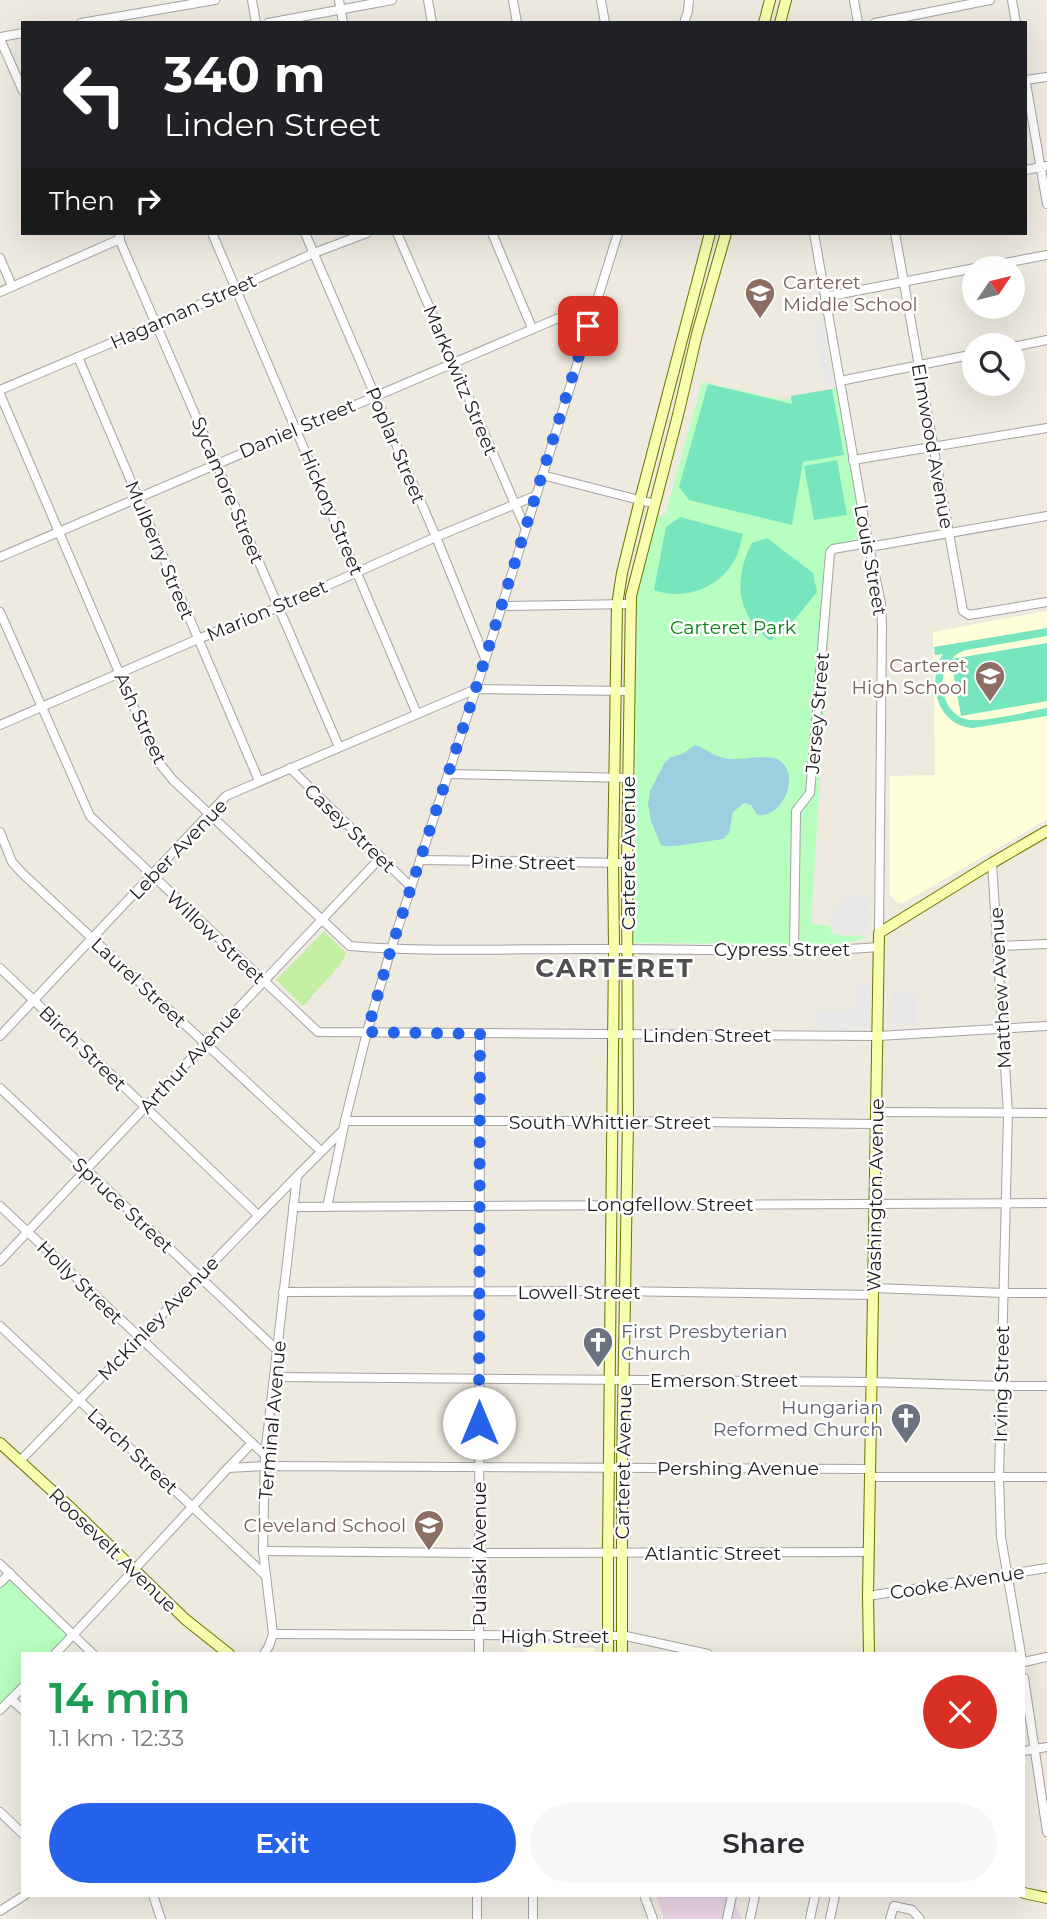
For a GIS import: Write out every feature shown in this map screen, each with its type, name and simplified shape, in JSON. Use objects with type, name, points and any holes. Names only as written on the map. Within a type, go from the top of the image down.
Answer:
[{"type":"street","points":[[93,21],[215,0]]},
{"type":"street","points":[[252,0],[256,21]]},
{"type":"street","points":[[276,21],[340,5],[392,0]]},
{"type":"street","points":[[428,0],[432,21]]},
{"type":"street","points":[[513,0],[517,21]]},
{"type":"street","points":[[601,0],[605,21]]},
{"type":"street","points":[[685,21],[689,0]]},
{"type":"street","points":[[765,21],[770,0]]},
{"type":"street","points":[[781,21],[786,0]]},
{"type":"street","points":[[854,0],[858,21]]},
{"type":"street","points":[[885,21],[990,0]]},
{"type":"street","points":[[1012,0],[1016,21]]},
{"type":"street","points":[[21,33],[0,38],[21,86]]},
{"type":"street","points":[[1027,82],[1047,76]]},
{"type":"street","points":[[1027,87],[1044,166],[1047,204]]},
{"type":"street","name":"Hickory Street","points":[[213,235],[417,714]]},
{"type":"street","name":"Poplar Street","points":[[305,235],[436,537],[485,658]]},
{"type":"street","name":"Hagaman Street","points":[[0,392],[235,287],[362,235]]},
{"type":"street","name":"Markowitz Street","points":[[398,235],[526,527]]},
{"type":"street","points":[[493,235],[532,328]]},
{"type":"street","points":[[327,1207],[367,1032],[391,949],[476,688],[617,235]]},
{"type":"street","name":"Carteret Avenue","points":[[608,1652],[617,605],[640,500],[709,235]]},
{"type":"street","name":"Carteret Avenue","points":[[622,1652],[630,604],[725,235]]},
{"type":"street","name":"Louis Street","points":[[814,235],[868,545],[881,603],[879,933]]},
{"type":"street","name":"Elmwood Avenue","points":[[895,235],[964,611],[969,615],[982,614],[1047,602]]},
{"type":"street","points":[[0,292],[119,236]]},
{"type":"street","name":"Sycamore Street","points":[[119,236],[339,747]]},
{"type":"street","points":[[1026,259],[1047,255]]},
{"type":"street","points":[[0,258],[12,286]]},
{"type":"street","points":[[825,297],[962,271]]},
{"type":"street","points":[[693,297],[707,299]]},
{"type":"street","name":"Daniel Street","points":[[0,557],[596,302]]},
{"type":"street","points":[[1025,344],[1047,340]]},
{"type":"street","name":"Mulberry Street","points":[[78,357],[260,781]]},
{"type":"street","points":[[839,382],[962,357]]},
{"type":"street","name":"Ash Street","points":[[0,392],[156,759],[210,815],[350,946],[391,949]]},
{"type":"street","points":[[662,418],[677,422]]},
{"type":"street","points":[[853,460],[1047,428]]},
{"type":"street","points":[[542,475],[655,504]]},
{"type":"street","name":"Marion Street","points":[[0,724],[535,496]]},
{"type":"street","name":"Jersey Street","points":[[794,951],[796,811],[810,793],[830,555],[833,549],[1047,516]]},
{"type":"street","points":[[501,606],[630,604]]},
{"type":"street","name":"Willow Street","points":[[0,612],[89,816],[316,1031],[367,1032]]},
{"type":"street","points":[[476,688],[630,691]]},
{"type":"street","name":"Leber Avenue","points":[[0,1036],[226,796],[476,688]]},
{"type":"street","name":"Casey Street","points":[[290,768],[411,887]]},
{"type":"street","points":[[447,774],[629,778]]},
{"type":"street","points":[[879,933],[1047,831]]},
{"type":"street","name":"Laurel Street","points":[[0,832],[12,862],[321,1152]]},
{"type":"street","name":"Arthur Avenue","points":[[0,1261],[381,857]]},
{"type":"street","name":"Pine Street","points":[[420,860],[627,863]]},
{"type":"street","name":"Matthew Avenue","points":[[992,863],[1008,1113]]},
{"type":"street","name":"Washington Avenue","points":[[869,1652],[879,933]]},
{"type":"street","points":[[998,946],[1047,944]]},
{"type":"street","name":"Cypress Street","points":[[391,949],[614,948],[794,951],[879,947]]},
{"type":"street","name":"Birch Street","points":[[0,968],[258,1215]]},
{"type":"street","name":"Linden Street","points":[[367,1032],[878,1036],[1047,1026]]},
{"type":"street","name":"Pulaski Avenue","points":[[479,1652],[480,1034]]},
{"type":"street","name":"Spruce Street","points":[[0,1088],[277,1350]]},
{"type":"street","name":"Irving Street","points":[[1008,1113],[1000,1528],[1021,1652]]},
{"type":"street","name":"South Whittier Street","points":[[344,1126],[1047,1113]]},
{"type":"street","name":"McKinley Avenue","points":[[20,1461],[344,1126]]},
{"type":"street","points":[[293,1207],[297,1176]]},
{"type":"street","name":"Longfellow Street","points":[[293,1207],[1047,1203]]},
{"type":"street","name":"Holly Street","points":[[0,1206],[265,1455]]},
{"type":"street","name":"Terminal Avenue","points":[[273,1634],[263,1551],[265,1455],[293,1207]]},
{"type":"street","name":"Lowell Street","points":[[284,1292],[1047,1293]]},
{"type":"street","name":"Larch Street","points":[[0,1326],[266,1576]]},
{"type":"street","name":"Emerson Street","points":[[274,1377],[1047,1385]]},
{"type":"street","name":"Roosevelt Avenue","points":[[0,1443],[185,1619],[226,1652]]},
{"type":"street","points":[[57,1652],[252,1443]]},
{"type":"street","name":"Pershing Avenue","points":[[228,1468],[622,1468],[1047,1477]]},
{"type":"street","name":"Atlantic Street","points":[[263,1551],[869,1552]]},
{"type":"street","points":[[0,1563],[91,1652]]},
{"type":"street","name":"Cooke Avenue","points":[[868,1596],[1047,1568]]},
{"type":"street","points":[[0,1583],[10,1573]]},
{"type":"street","points":[[265,1652],[273,1634]]},
{"type":"street","name":"High Street","points":[[273,1634],[621,1636],[698,1652]]},
{"type":"street","points":[[1025,1662],[1047,1657]]},
{"type":"street","points":[[1025,1684],[1047,1832]]},
{"type":"street","points":[[0,1710],[21,1689]]},
{"type":"street","points":[[11,1699],[21,1708]]},
{"type":"street","points":[[1025,1751],[1047,1747]]},
{"type":"street","points":[[0,1812],[21,1832]]},
{"type":"street","points":[[1025,1893],[1047,1898]]},
{"type":"street","points":[[0,1911],[21,1897]]},
{"type":"street","points":[[154,1897],[161,1919]]},
{"type":"street","points":[[477,1897],[477,1919]]},
{"type":"street","points":[[533,1897],[533,1919]]},
{"type":"street","points":[[645,1897],[653,1919]]},
{"type":"street","points":[[727,1919],[732,1897]]},
{"type":"street","points":[[750,1919],[755,1897]]},
{"type":"street","points":[[810,1919],[815,1897]]},
{"type":"street","points":[[830,1919],[835,1897]]},
{"type":"street","points":[[890,1919],[894,1906],[912,1910],[920,1919]]},
{"type":"street","points":[[910,1919],[912,1910]]},
{"type":"shaded area","points":[[822,321],[834,387],[825,388],[813,323]]},
{"type":"shaded area","name":"Carteret High School","points":[[1047,611],[1047,819],[907,901],[895,901],[890,894],[890,776],[935,775],[933,632]]},
{"type":"shaded area","points":[[841,897],[868,897],[870,920],[866,933],[839,932],[838,925],[831,925],[832,910],[841,906]]},
{"type":"shaded area","points":[[857,983],[870,983],[870,1029],[816,1029],[818,1010],[855,1011]]},
{"type":"shaded area","points":[[893,992],[917,994],[917,1024],[894,1025]]},
{"type":"shaded area","points":[[524,1644],[595,1648],[595,1652],[524,1652]]},
{"type":"shaded area","points":[[657,1897],[738,1897],[736,1906],[742,1919],[665,1919]]},
{"type":"green space","name":"Carteret Park","points":[[702,382],[783,400],[839,387],[870,547],[834,554],[811,924],[829,926],[834,935],[869,937],[842,944],[634,943],[637,597],[657,516],[665,515]]},
{"type":"green space","points":[[708,384],[792,404],[791,396],[832,389],[844,455],[803,462],[792,525],[689,500],[679,487]]},
{"type":"green space","points":[[837,460],[847,515],[814,520],[804,466]]},
{"type":"green space","points":[[680,517],[743,534],[738,552],[723,575],[703,589],[679,594],[654,590],[666,527]]},
{"type":"green space","points":[[767,538],[813,573],[817,592],[795,619],[770,641],[750,620],[744,608],[740,583],[752,543]]},
{"type":"green space","points":[[1047,628],[1047,636],[966,650],[956,655],[944,673],[943,684],[948,705],[955,714],[965,719],[993,719],[1047,708],[1047,716],[973,728],[951,720],[943,711],[938,701],[935,677],[943,654],[935,655],[934,647]]},
{"type":"green space","points":[[1047,643],[1047,701],[961,716],[951,659]]},
{"type":"green space","points":[[324,931],[346,953],[341,964],[303,1006],[276,980]]},
{"type":"green space","points":[[8,1573],[70,1638],[56,1652],[21,1652],[21,1688],[0,1710],[0,1582]]},
{"type":"water","points":[[695,745],[725,758],[769,757],[779,760],[789,775],[786,795],[774,810],[766,814],[757,815],[751,805],[744,803],[733,812],[729,833],[723,839],[662,846],[651,821],[648,804],[650,791],[665,762]]},
{"type":"place","name":"Carteret Middle School","points":[[760,320]]},
{"type":"place","name":"Carteret High School","points":[[990,703]]},
{"type":"place","name":"First Presbyterian Church","points":[[598,1369]]},
{"type":"place","name":"Hungarian Reformed Church","points":[[906,1445]]},
{"type":"place","name":"Cleveland School","points":[[429,1552]]},
{"type":"district","name":"CARTERET","points":[[615,968]]},
{"type":"route","points":[[479,1423],[480,1034],[367,1032],[588,326]]}]
